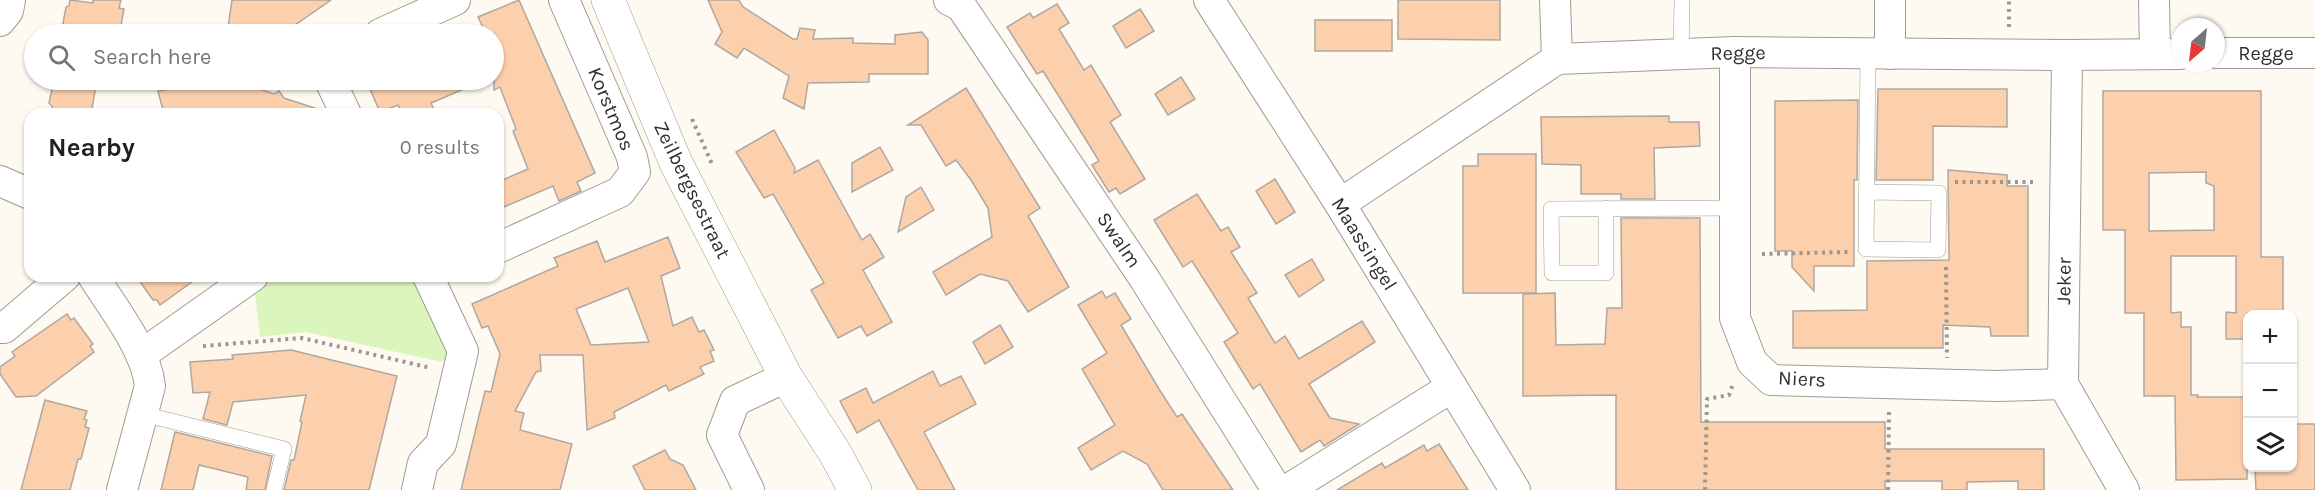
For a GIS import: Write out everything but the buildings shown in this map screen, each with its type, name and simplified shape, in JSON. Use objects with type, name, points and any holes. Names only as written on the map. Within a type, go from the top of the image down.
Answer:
[{"type":"street","points":[[0,21],[8,11],[10,0]]},
{"type":"street","points":[[402,24],[455,0]]},
{"type":"street","name":"Korstmos","points":[[504,245],[620,192],[635,172],[632,157],[564,0]]},
{"type":"street","name":"Zeilbergsestraat","points":[[608,0],[676,163],[786,377],[835,453],[855,490]]},
{"type":"street","name":"Swalm","points":[[949,0],[961,6],[1131,258],[1277,490]]},
{"type":"street","name":"Maassingel","points":[[1209,0],[1340,204],[1515,490]]},
{"type":"street","points":[[1340,204],[1557,59],[1555,0]]},
{"type":"street","points":[[1879,54],[1890,0]]},
{"type":"street","points":[[2154,0],[2167,54]]},
{"type":"street","name":"Regge","points":[[1557,59],[1735,52],[2167,54]]},
{"type":"street","name":"Niers","points":[[1735,52],[1735,318],[1752,362],[1771,380],[2063,384]]},
{"type":"street","name":"Regge","points":[[2225,54],[2315,53]]},
{"type":"street","name":"Jeker","points":[[2063,384],[2067,55]]},
{"type":"street","points":[[334,90],[343,108]]},
{"type":"street","points":[[0,181],[24,191]]},
{"type":"street","points":[[0,328],[4,328],[58,282]]},
{"type":"street","points":[[97,282],[149,370],[150,386],[122,490]]},
{"type":"street","points":[[141,355],[245,282]]},
{"type":"street","points":[[417,490],[423,463],[441,444],[462,351],[434,282]]},
{"type":"street","points":[[748,490],[722,435],[735,401],[786,377]]},
{"type":"street","points":[[2063,384],[2124,490]]},
{"type":"street","points":[[1287,490],[1452,387]]},
{"type":"lane","points":[[1681,54],[1682,0]]},
{"type":"lane","points":[[1866,192],[1939,193],[1938,250],[1866,249],[1866,192],[1879,54]]},
{"type":"lane","points":[[1606,208],[1606,273],[1552,273],[1551,209],[1606,208],[1735,208]]},
{"type":"lane","points":[[143,414],[284,449],[274,490]]},
{"type":"path","points":[[1939,193],[1946,182],[2066,182]]},
{"type":"path","points":[[1735,254],[1859,252],[1866,249]]},
{"type":"path","points":[[1938,250],[1946,254],[1947,384]]},
{"type":"path","points":[[170,335],[179,348],[302,338],[458,375]]},
{"type":"path","points":[[1705,490],[1707,399],[1728,395],[1747,351]]},
{"type":"path","points":[[1888,490],[1889,382]]},
{"type":"green space","points":[[270,282],[419,282],[451,353],[442,362],[306,332],[260,337],[255,293]]}]
